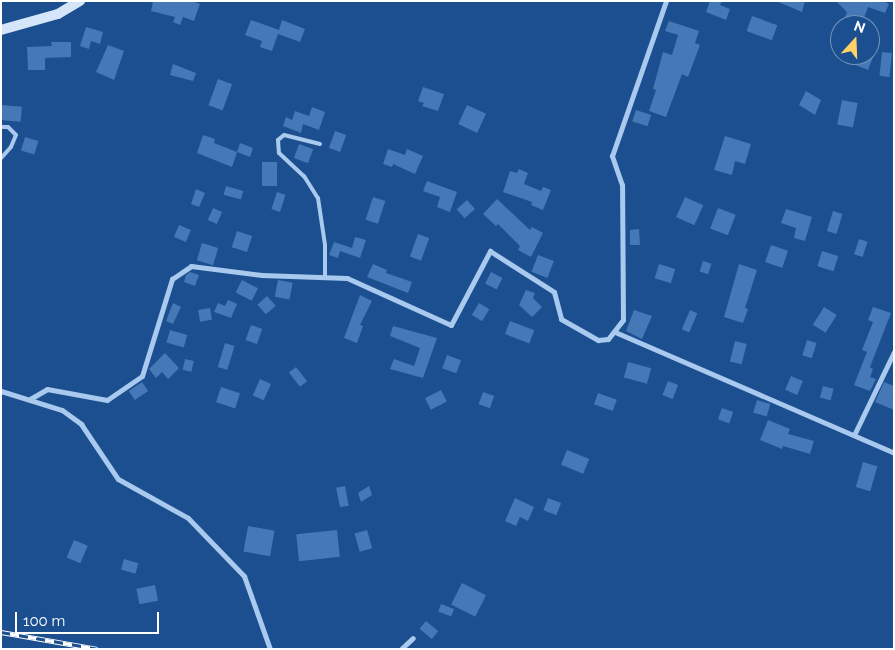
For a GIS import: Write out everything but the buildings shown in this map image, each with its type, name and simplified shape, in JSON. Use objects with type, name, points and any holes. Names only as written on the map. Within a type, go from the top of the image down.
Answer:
[{"type":"main road","points":[[1,30],[58,14],[80,1]]},
{"type":"street","points":[[30,399],[47,389],[107,400],[142,376],[172,279],[191,266],[262,275],[347,278],[451,325],[490,251],[554,292],[561,319],[598,340],[608,339],[623,320],[622,185],[612,156],[666,1]]},
{"type":"street","points":[[615,332],[894,453]]},
{"type":"street","points":[[854,435],[894,352]]},
{"type":"street","points":[[1,392],[62,410],[81,424],[118,479],[188,518],[244,576],[270,649]]},
{"type":"street","points":[[401,649],[413,638]]},
{"type":"lane","points":[[1,127],[8,127],[16,135],[10,147],[1,158]]},
{"type":"lane","points":[[320,144],[284,135],[278,140],[279,153],[304,176],[318,198],[325,245],[325,278]]},
{"type":"railway","points":[[1,632],[98,649]]}]
